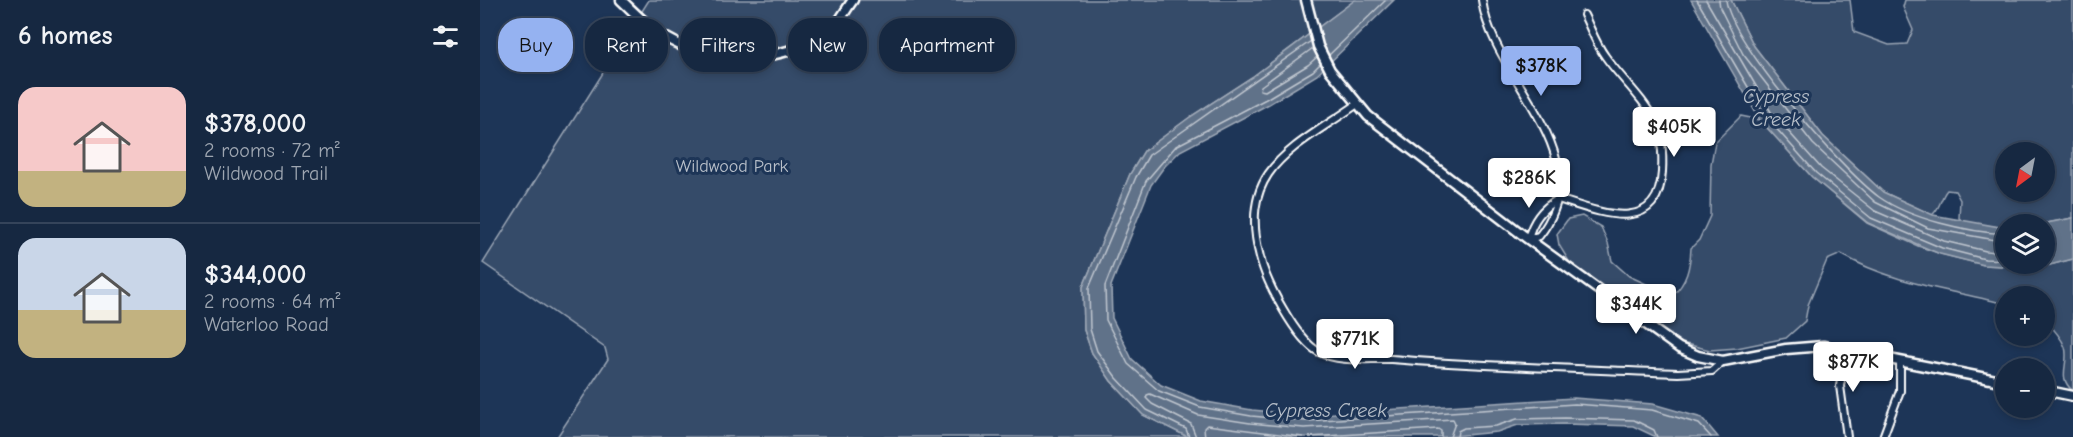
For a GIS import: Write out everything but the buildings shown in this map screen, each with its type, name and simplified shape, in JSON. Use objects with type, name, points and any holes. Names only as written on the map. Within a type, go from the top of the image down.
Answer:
[{"type":"street","points":[[621,0],[660,34],[671,40],[699,52],[742,60],[763,57],[806,45],[828,33],[853,0]]},
{"type":"street","points":[[1306,0],[1318,46],[1330,70],[1356,105],[1383,130],[1661,337],[1698,356],[1723,361],[1804,346],[1845,350],[1995,380]]},
{"type":"street","points":[[1482,0],[1484,15],[1493,38],[1548,133],[1557,159],[1558,199],[1554,214],[1539,236],[1528,239]]},
{"type":"street","points":[[1528,239],[1531,229],[1546,206],[1558,199],[1601,212],[1635,214],[1653,204],[1661,186],[1662,145],[1657,125],[1647,108],[1604,55],[1584,15]]},
{"type":"street","points":[[1356,105],[1272,167],[1258,192],[1253,212],[1253,233],[1263,272],[1299,332],[1318,352],[1344,358],[1440,364],[1678,373],[1712,370],[1723,361]]},
{"type":"street","points":[[1845,350],[1840,386],[1846,437]]},
{"type":"street","points":[[1883,437],[1900,391],[1900,361]]},
{"type":"street","points":[[2055,392],[2073,396]]},
{"type":"green space","name":"Wildwood Park","points":[[649,0],[1355,0],[1252,77],[1190,117],[1144,151],[1130,174],[1083,287],[1084,330],[1092,353],[1111,381],[1143,415],[1188,437],[557,437],[608,359],[605,348],[483,263],[604,72],[668,72],[668,18],[638,18]]},
{"type":"green space","points":[[1731,0],[1850,0],[1854,32],[1889,45],[1907,44],[1913,30],[1903,7],[1905,0],[2073,0],[2073,218],[2055,221],[2055,214],[1995,214],[1995,226],[1965,222],[1959,218],[1960,200],[1955,191],[1947,190],[1932,215],[1883,192],[1823,136],[1754,46]]},
{"type":"green space","points":[[1741,116],[1760,120],[1812,177],[1867,223],[1941,254],[1995,266],[1995,274],[2055,274],[2055,264],[2073,259],[2073,391],[2065,381],[2065,347],[2055,331],[2055,286],[1995,286],[1995,302],[1900,279],[1841,254],[1827,260],[1808,305],[1805,321],[1786,338],[1737,348],[1710,350],[1682,343],[1655,327],[1570,263],[1559,245],[1557,234],[1568,219],[1582,216],[1601,227],[1612,261],[1629,276],[1672,296],[1684,280],[1689,268],[1691,248],[1699,240],[1710,216],[1711,164],[1715,142]]},
{"type":"water","name":"Cypress Creek","points":[[1355,0],[1394,0],[1317,75],[1269,104],[1180,151],[1151,185],[1111,286],[1112,318],[1132,359],[1161,385],[1201,401],[1252,410],[1305,415],[1574,398],[1653,404],[1702,418],[1718,437],[1656,437],[1633,426],[1565,424],[1518,425],[1497,432],[1444,437],[1188,437],[1143,415],[1111,381],[1092,353],[1084,330],[1083,287],[1130,174],[1144,151],[1190,117],[1252,77]]},
{"type":"water","name":"Cypress Creek","points":[[1691,0],[1731,0],[1754,46],[1823,136],[1883,192],[1933,215],[1995,226],[1995,266],[1940,254],[1868,223],[1812,177],[1760,120]]},
{"type":"water","name":"Cypress Creek","points":[[2073,218],[2073,259],[2055,264],[2055,221]]}]
